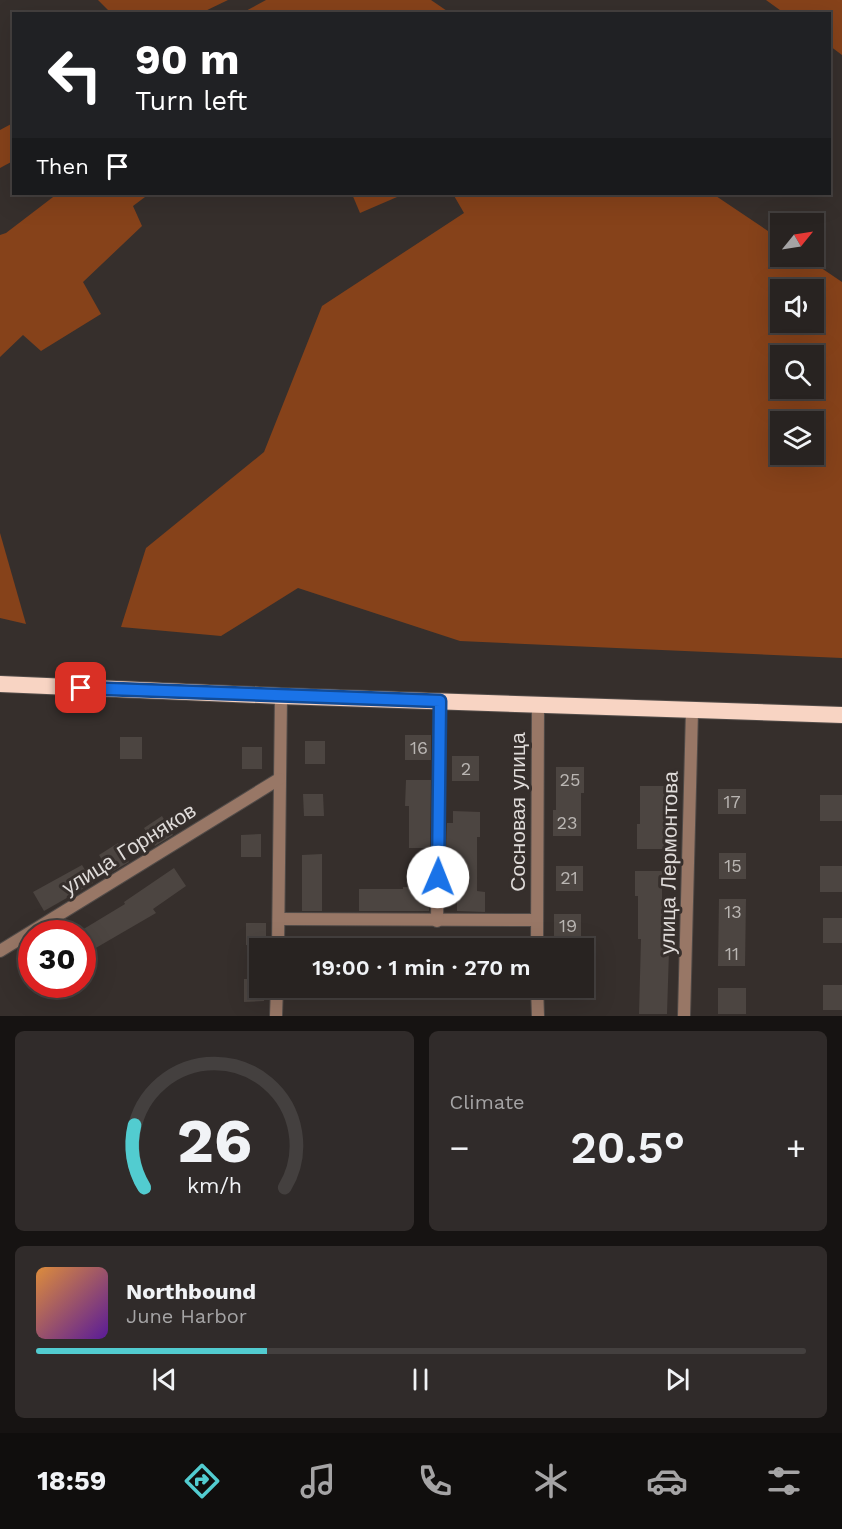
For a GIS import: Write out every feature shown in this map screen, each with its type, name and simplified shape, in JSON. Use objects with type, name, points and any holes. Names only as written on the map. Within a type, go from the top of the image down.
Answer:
[{"type":"highway","points":[[0,684],[842,715]]},
{"type":"street","points":[[278,938],[281,696]]},
{"type":"street","points":[[437,921],[440,701]]},
{"type":"street","name":"Сосновая улица","points":[[537,938],[538,705]]},
{"type":"street","name":"улица Лермонтова","points":[[684,1016],[692,711]]},
{"type":"street","name":"улица Горняков","points":[[0,951],[279,779]]},
{"type":"street","name":"Сосновая улица","points":[[279,919],[537,920]]},
{"type":"street","points":[[276,1016],[277,998]]},
{"type":"street","points":[[537,998],[538,1016]]},
{"type":"shaded area","points":[[98,0],[228,0],[203,12],[110,12]]},
{"type":"shaded area","points":[[266,0],[431,0],[449,12],[244,12]]},
{"type":"shaded area","points":[[766,0],[842,0],[842,55],[831,47],[831,12],[783,12]]},
{"type":"shaded area","points":[[12,124],[12,162],[0,168],[0,130]]},
{"type":"shaded area","points":[[56,195],[148,195],[133,206],[142,226],[83,282],[101,314],[41,351],[23,335],[0,357],[0,235],[6,233]]},
{"type":"shaded area","points":[[352,195],[402,195],[360,213]]},
{"type":"shaded area","points":[[454,195],[714,195],[770,232],[770,267],[820,267],[842,282],[842,658],[460,641],[298,588],[221,636],[121,627],[146,548],[264,452],[322,306],[464,213]]},
{"type":"shaded area","points":[[0,533],[26,624],[0,618]]},
{"type":"building","points":[[405,735],[431,735],[431,760],[405,760]]},
{"type":"building","points":[[120,737],[142,737],[142,759],[120,759]]},
{"type":"building","points":[[305,741],[325,741],[325,764],[305,764]]},
{"type":"building","points":[[242,747],[262,747],[262,769],[242,769]]},
{"type":"building","points":[[452,756],[479,756],[479,781],[452,781]]},
{"type":"building","points":[[556,767],[584,767],[584,793],[581,793],[581,836],[553,836],[553,810],[556,810]]},
{"type":"building","points":[[406,780],[431,780],[430,848],[409,848],[409,806],[405,806]]},
{"type":"building","points":[[640,786],[668,786],[668,811],[665,811],[665,849],[637,849],[637,824],[640,824]]},
{"type":"building","points":[[718,789],[746,789],[746,814],[718,814]]},
{"type":"building","points":[[303,794],[323,794],[324,816],[304,816]]},
{"type":"building","points":[[820,795],[842,795],[842,821],[820,821]]},
{"type":"building","points":[[453,811],[480,812],[480,837],[477,837],[477,891],[485,892],[485,912],[457,911],[457,875],[449,875],[450,848],[446,848],[447,823],[453,823]]},
{"type":"building","points":[[162,816],[173,835],[155,846],[144,828]]},
{"type":"building","points":[[261,834],[261,857],[241,857],[241,835]]},
{"type":"building","points":[[118,843],[129,862],[110,873],[99,855]]},
{"type":"building","points":[[719,853],[746,853],[746,879],[719,879]]},
{"type":"building","points":[[322,854],[322,911],[302,911],[302,855]]},
{"type":"building","points":[[82,865],[93,883],[44,911],[33,892]]},
{"type":"building","points":[[556,866],[583,866],[583,891],[556,891]]},
{"type":"building","points":[[820,866],[842,866],[842,892],[820,892]]},
{"type":"building","points":[[174,868],[186,886],[153,909],[156,913],[96,948],[96,922],[125,904],[124,902]]},
{"type":"building","points":[[635,871],[662,871],[665,951],[669,951],[667,1014],[639,1014],[641,939],[638,939],[638,896],[635,896]]},
{"type":"building","points":[[403,887],[429,888],[429,911],[359,911],[359,889],[403,889]]},
{"type":"building","points":[[719,899],[746,899],[745,966],[718,966]]},
{"type":"building","points":[[554,914],[581,914],[581,938],[554,938]]},
{"type":"building","points":[[823,918],[842,918],[842,943],[823,943]]},
{"type":"building","points":[[246,923],[266,923],[266,938],[249,938],[249,945],[246,945]]},
{"type":"building","points":[[244,979],[249,979],[249,998],[264,998],[264,1001],[244,1002]]},
{"type":"building","points":[[823,985],[842,985],[842,1010],[823,1010]]},
{"type":"building","points":[[718,988],[746,988],[746,1014],[718,1014]]},
{"type":"building","points":[[302,998],[321,998],[321,1000],[302,1000]]},
{"type":"route","points":[[81,688],[440,701],[438,877]]}]
